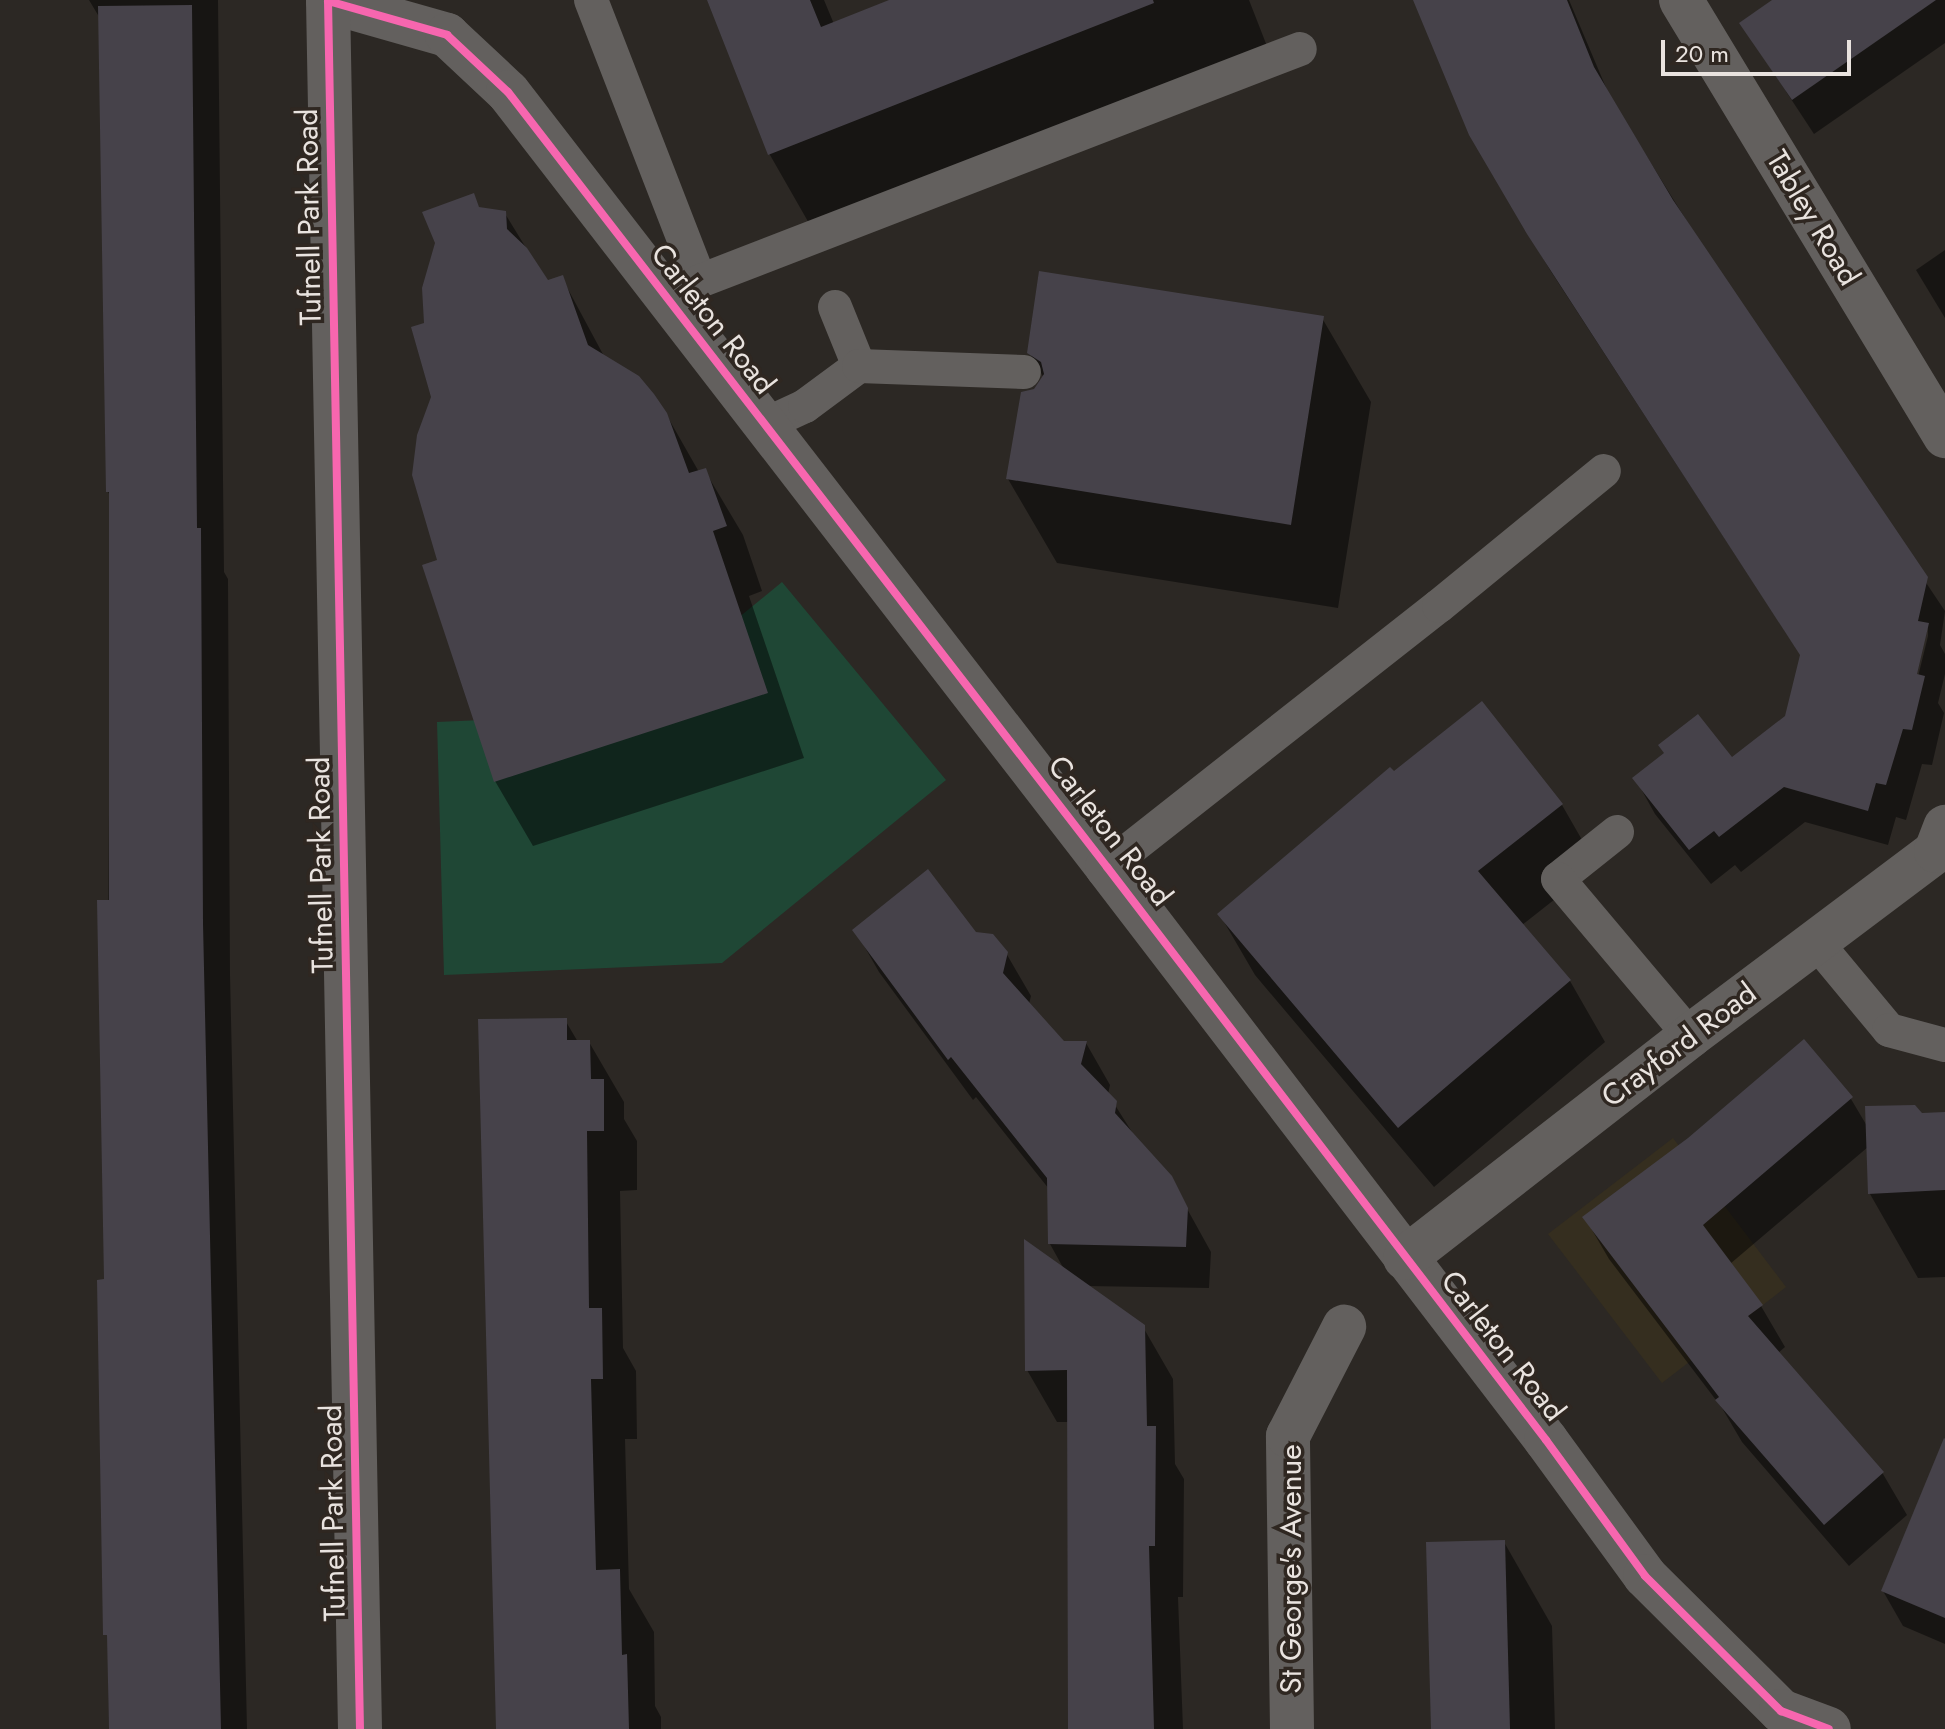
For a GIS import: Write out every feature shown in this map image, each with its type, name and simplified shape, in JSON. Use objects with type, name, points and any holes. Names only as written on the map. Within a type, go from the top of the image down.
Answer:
[{"type":"street","name":"Carleton Road","points":[[328,0],[447,35],[508,92],[1107,867],[1645,1576],[1781,1711],[1829,1729]]},
{"type":"street","name":"Tufnell Park Road","points":[[328,0],[360,1729]]},
{"type":"street","name":"Tabley Road","points":[[1681,0],[1945,436]]},
{"type":"street","name":"Crayford Road","points":[[1405,1258],[1690,1036],[1936,851],[1945,827]]},
{"type":"street","name":"St George's Avenue","points":[[1292,1729],[1288,1436],[1344,1327]]},
{"type":"lane","points":[[591,0],[700,281],[1300,49]]},
{"type":"lane","points":[[835,307],[859,366]]},
{"type":"lane","points":[[764,425],[805,406],[859,366],[1024,372]]},
{"type":"lane","points":[[1107,867],[1439,606],[1604,471]]},
{"type":"lane","points":[[1617,832],[1558,879],[1690,1036]]},
{"type":"lane","points":[[1816,942],[1889,1030],[1945,1045]]},
{"type":"shaded area","points":[[1673,1138],[1786,1287],[1662,1383],[1548,1234]]},
{"type":"green space","points":[[782,582],[946,780],[722,963],[444,975],[437,722],[621,714]]},
{"type":"building","points":[[707,0],[810,0],[821,27],[889,0],[1153,0],[1154,3],[768,155]]},
{"type":"building","points":[[1413,0],[1567,0],[1594,67],[1673,200],[1928,577],[1918,621],[1929,623],[1917,674],[1925,676],[1912,730],[1903,729],[1886,785],[1876,783],[1868,811],[1784,787],[1719,837],[1714,831],[1689,850],[1632,778],[1664,753],[1658,745],[1698,714],[1732,757],[1785,716],[1800,655],[1527,234],[1469,135]]},
{"type":"building","points":[[1772,0],[1936,0],[1792,100],[1739,23]]},
{"type":"building","points":[[192,5],[197,528],[201,528],[203,923],[221,1729],[109,1729],[107,1635],[103,1635],[97,1280],[104,1279],[97,900],[109,900],[109,492],[106,492],[98,6]]},
{"type":"building","points":[[474,193],[479,207],[506,211],[507,229],[527,248],[548,280],[563,275],[588,345],[639,376],[654,394],[667,413],[689,473],[706,468],[727,526],[713,531],[768,693],[494,782],[422,565],[437,560],[412,475],[417,435],[431,397],[411,327],[424,323],[422,288],[435,243],[422,212]]},
{"type":"building","points":[[1039,271],[1324,316],[1291,525],[1006,479],[1021,392],[1034,389],[1044,374],[1041,362],[1027,353]]},
{"type":"building","points":[[1482,701],[1563,804],[1478,871],[1571,980],[1398,1128],[1217,914],[1390,767],[1394,771]]},
{"type":"building","points":[[928,869],[976,932],[993,934],[1008,952],[1003,973],[1064,1041],[1087,1041],[1081,1064],[1117,1101],[1115,1113],[1172,1176],[1188,1208],[1186,1247],[1048,1244],[1047,1178],[951,1057],[948,1060],[852,930]]},
{"type":"building","points":[[567,1018],[567,1040],[590,1040],[591,1079],[604,1079],[604,1131],[587,1131],[589,1308],[602,1308],[603,1379],[591,1379],[596,1570],[620,1569],[622,1655],[627,1654],[629,1729],[496,1729],[478,1019]]},
{"type":"building","points":[[1804,1039],[1853,1097],[1703,1225],[1763,1305],[1748,1316],[1884,1472],[1824,1525],[1715,1400],[1719,1397],[1582,1217],[1688,1138]]},
{"type":"building","points":[[1915,1105],[1922,1113],[1945,1112],[1945,1190],[1868,1194],[1865,1106]]},
{"type":"building","points":[[1024,1239],[1145,1325],[1147,1426],[1156,1426],[1155,1546],[1149,1546],[1154,1729],[1068,1729],[1067,1370],[1025,1371]]},
{"type":"building","points":[[1945,1439],[1945,1618],[1881,1591]]},
{"type":"building","points":[[1505,1540],[1510,1729],[1431,1729],[1426,1542]]},
{"type":"cycle path","points":[[328,0],[360,1729]]},
{"type":"cycle path","points":[[328,1],[447,35],[508,92],[1107,867],[1546,1440],[1645,1576],[1781,1711],[1829,1729]]}]
